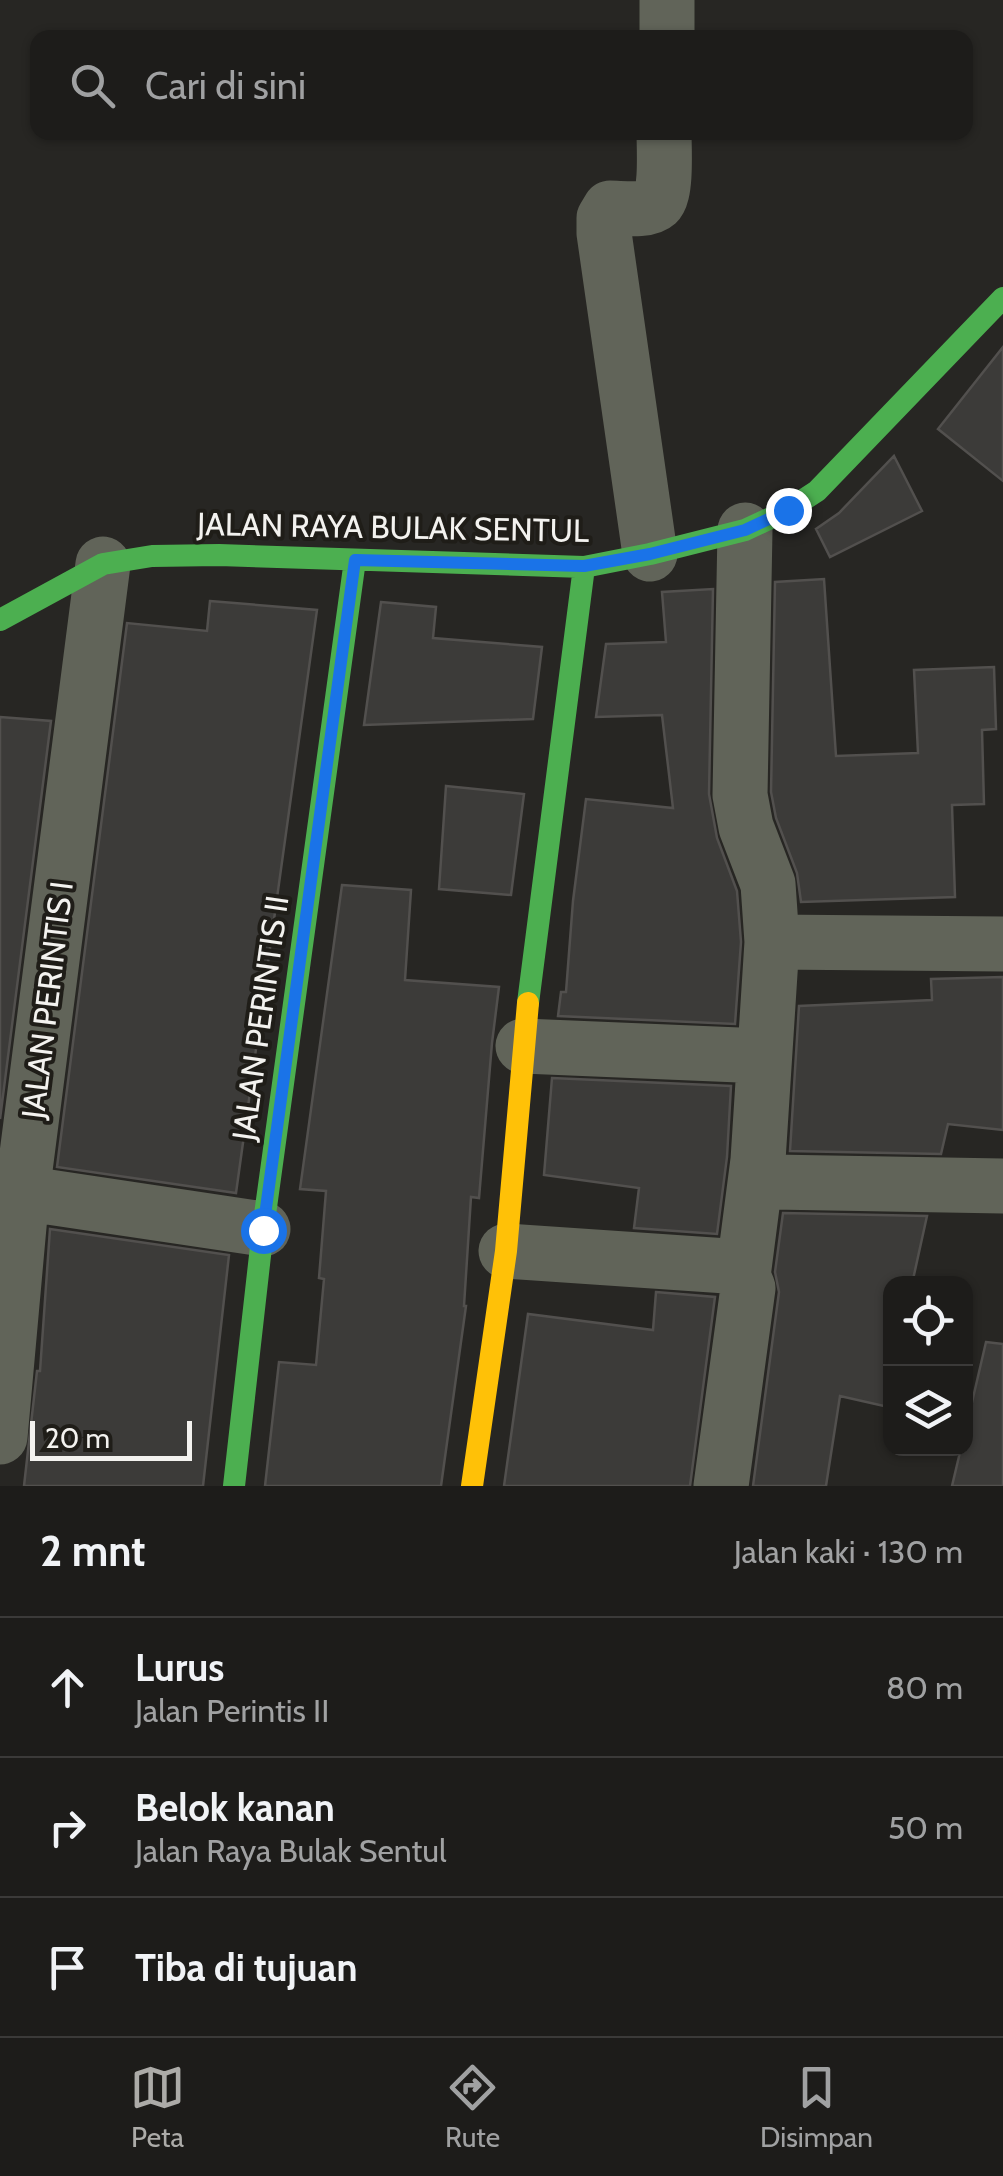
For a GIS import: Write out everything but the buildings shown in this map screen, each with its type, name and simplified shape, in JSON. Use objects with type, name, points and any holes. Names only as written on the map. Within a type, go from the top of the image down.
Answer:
[{"type":"street","points":[[666,30],[668,0]]},
{"type":"street","points":[[650,554],[604,218],[610,208],[647,208],[657,204],[663,183],[664,140]]},
{"type":"street","name":"JALAN RAYA BULAK SENTUL","points":[[0,620],[104,564],[152,556],[584,566],[745,530],[817,492],[1003,298]]},
{"type":"street","points":[[743,1276],[758,1160],[772,942],[768,884],[746,828],[740,795],[745,530]]},
{"type":"street","name":"JALAN PERINTIS II","points":[[234,1486],[263,1230],[355,560]]},
{"type":"street","name":"JALAN PERINTIS I","points":[[0,1437],[22,1192],[104,564]]},
{"type":"street","points":[[472,1486],[506,1251],[523,1046],[584,566]]},
{"type":"street","points":[[772,942],[1003,944]]},
{"type":"street","points":[[523,1046],[764,1056]]},
{"type":"street","points":[[758,1160],[762,1176],[773,1182],[1003,1186]]},
{"type":"street","points":[[22,1192],[263,1230]]},
{"type":"street","points":[[506,1251],[727,1266],[741,1271],[748,1288],[721,1486]]},
{"type":"traffic: fast","points":[[0,620],[103,564],[152,556],[584,567],[745,530],[817,491],[1003,298]]},
{"type":"traffic: fast","points":[[234,1486],[263,1229],[355,560]]},
{"type":"traffic: fast","points":[[528,1003],[584,567]]},
{"type":"traffic: slow","points":[[472,1486],[506,1251],[528,1003]]},
{"type":"route","points":[[263,1230],[355,560],[584,566],[745,530],[788,510]]}]
